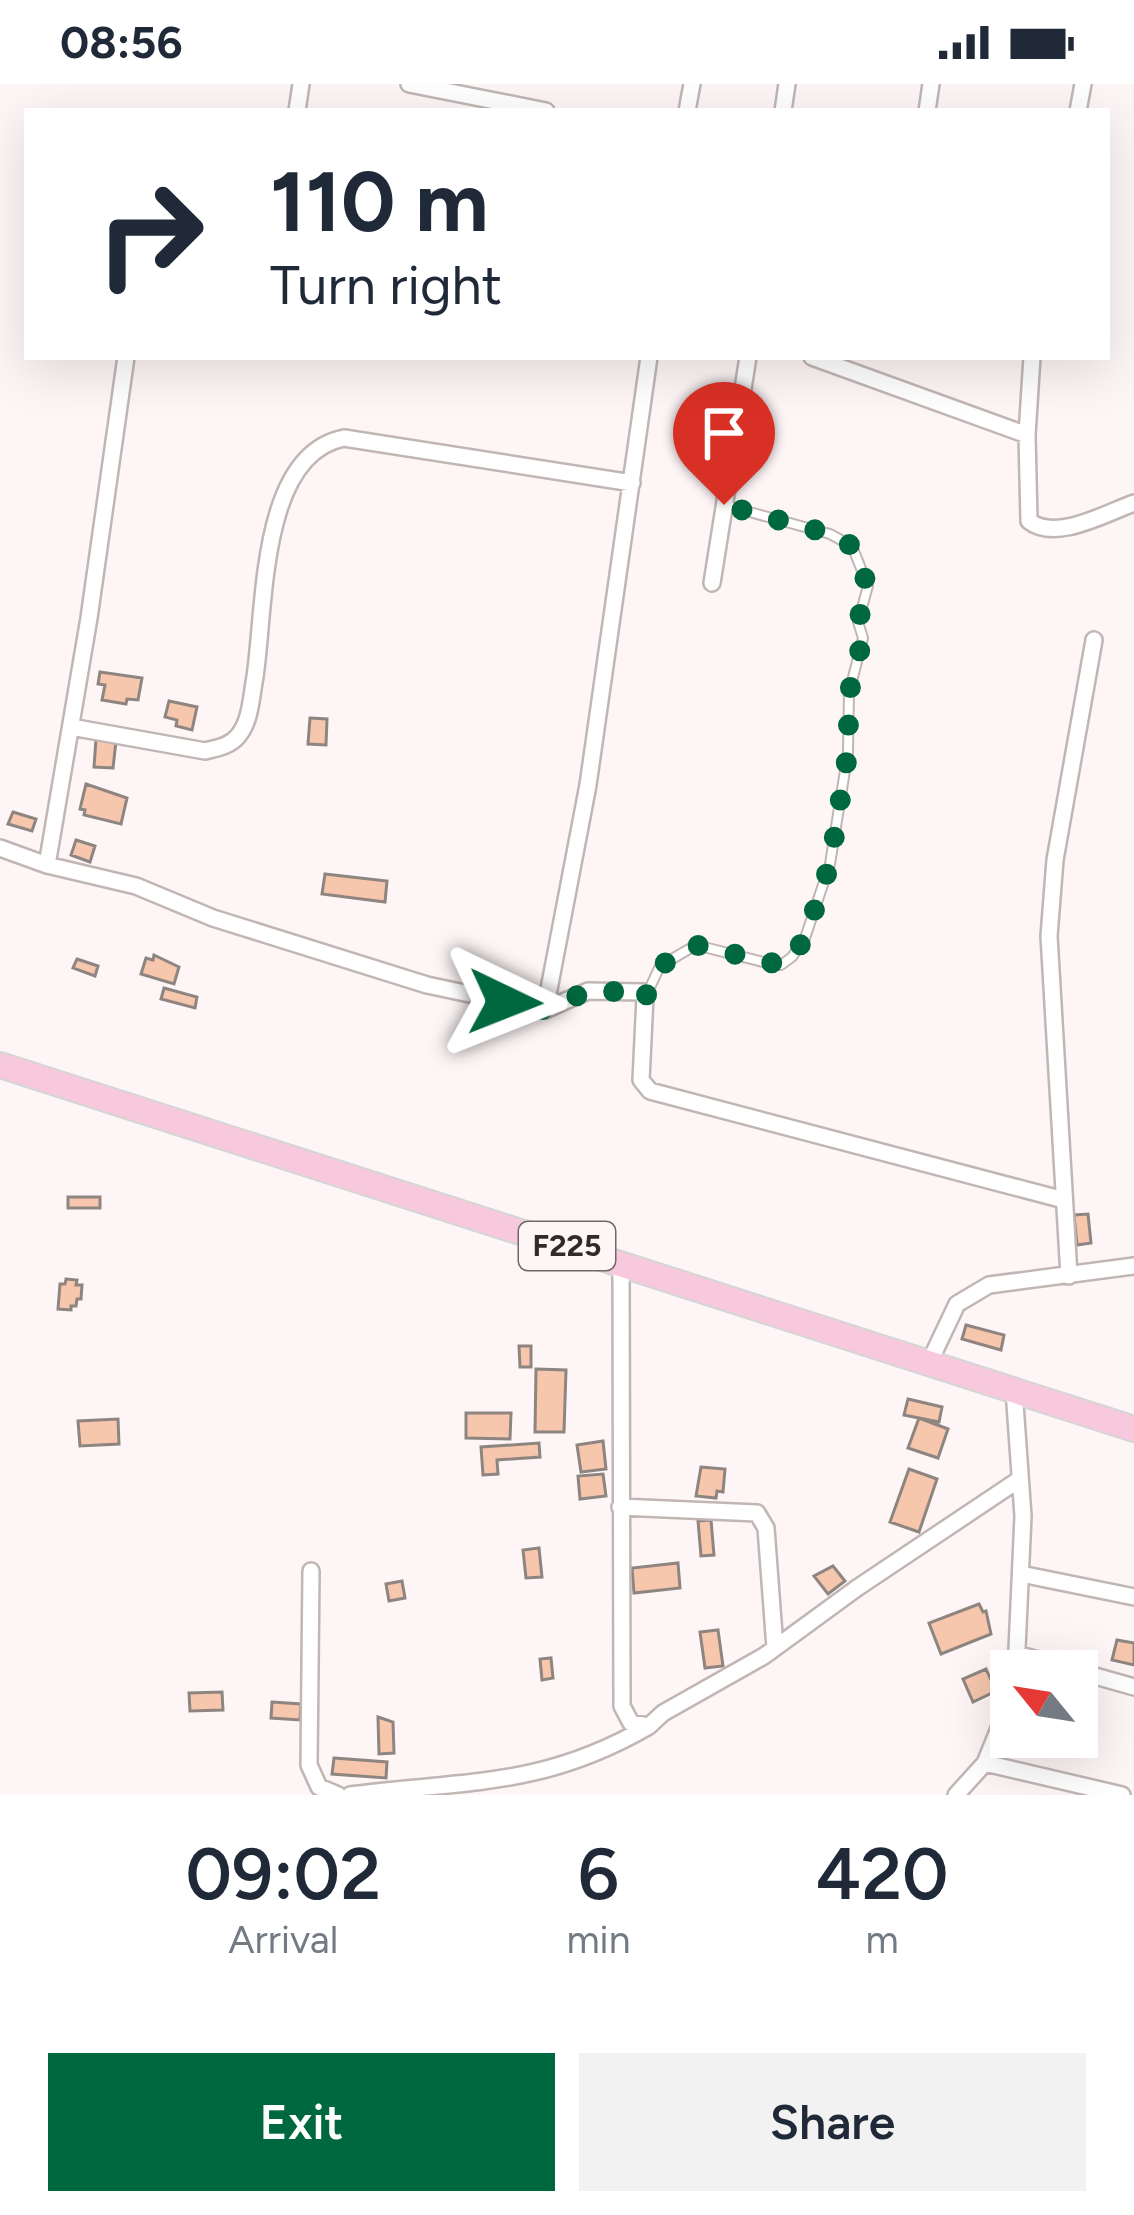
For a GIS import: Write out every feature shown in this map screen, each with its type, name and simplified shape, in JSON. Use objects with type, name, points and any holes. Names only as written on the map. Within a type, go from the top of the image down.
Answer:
[{"type":"main road","name":"F225","points":[[0,1065],[1134,1429]]},
{"type":"street","points":[[409,84],[532,108]]},
{"type":"street","points":[[47,865],[126,360]]},
{"type":"street","points":[[544,1010],[588,785],[650,360]]},
{"type":"street","points":[[712,584],[748,360]]},
{"type":"street","points":[[820,360],[1027,435]]},
{"type":"street","points":[[1032,360],[1026,513],[1034,526],[1043,530],[1070,526],[1134,503]]},
{"type":"street","points":[[71,727],[206,752],[238,736],[251,698],[262,637],[265,571],[285,489],[324,442],[344,438],[632,483]]},
{"type":"street","points":[[1069,1276],[1048,936],[1094,640]]},
{"type":"street","points":[[0,848],[47,865],[136,886],[212,918],[427,985],[544,1010],[588,991],[640,992],[645,998],[640,1080],[650,1091],[1064,1200]]},
{"type":"street","points":[[621,1263],[622,1706],[632,1723],[649,1726]]},
{"type":"street","points":[[928,1363],[957,1304],[976,1292],[1003,1282],[1134,1266]]},
{"type":"street","points":[[1014,1390],[1020,1479],[1018,1650]]},
{"type":"street","points":[[350,1795],[490,1783],[532,1775],[610,1749],[775,1648],[1020,1479]]},
{"type":"street","points":[[620,1507],[757,1513],[766,1528],[775,1648]]},
{"type":"street","points":[[310,1571],[309,1765],[319,1787],[338,1795]]},
{"type":"street","points":[[1021,1574],[1134,1597]]},
{"type":"street","points":[[1098,1680],[1134,1688]]},
{"type":"street","points":[[956,1795],[990,1751]]},
{"type":"street","points":[[985,1763],[1122,1795]]},
{"type":"lane","points":[[645,998],[660,966],[696,945],[770,964],[781,965],[792,957],[818,908],[848,752],[849,693],[863,638],[858,622],[868,586],[852,546],[830,534],[724,505]]},
{"type":"building","points":[[100,672],[142,678],[138,700],[127,699],[126,704],[102,700],[105,685],[98,684]]},
{"type":"building","points":[[169,701],[197,707],[192,730],[165,717]]},
{"type":"building","points":[[310,718],[327,719],[326,745],[308,744]]},
{"type":"building","points":[[96,739],[116,741],[113,768],[94,767]]},
{"type":"building","points":[[86,784],[127,798],[121,824],[84,815],[85,810],[80,809]]},
{"type":"building","points":[[13,812],[36,819],[32,831],[8,824]]},
{"type":"building","points":[[76,840],[95,846],[90,862],[71,855]]},
{"type":"building","points":[[325,874],[387,881],[385,902],[322,894]]},
{"type":"building","points":[[154,955],[179,967],[174,984],[141,974],[146,958],[153,960]]},
{"type":"building","points":[[77,959],[98,966],[95,976],[73,968]]},
{"type":"building","points":[[164,988],[197,997],[195,1008],[161,999]]},
{"type":"building","points":[[68,1197],[100,1197],[100,1208],[68,1208]]},
{"type":"building","points":[[1088,1214],[1091,1243],[1077,1245],[1074,1215]]},
{"type":"building","points":[[66,1279],[82,1285],[81,1299],[71,1310],[58,1309],[60,1284]]},
{"type":"building","points":[[966,1325],[1004,1335],[1001,1350],[962,1339]]},
{"type":"building","points":[[519,1346],[531,1346],[531,1367],[520,1367]]},
{"type":"building","points":[[536,1369],[566,1370],[564,1432],[535,1432]]},
{"type":"building","points":[[908,1399],[942,1407],[939,1422],[904,1415]]},
{"type":"building","points":[[466,1413],[511,1413],[510,1439],[466,1438]]},
{"type":"building","points":[[919,1418],[948,1429],[938,1458],[908,1448]]},
{"type":"building","points":[[118,1419],[119,1444],[80,1446],[78,1421]]},
{"type":"building","points":[[603,1441],[606,1469],[581,1472],[577,1445]]},
{"type":"building","points":[[539,1443],[540,1457],[497,1460],[498,1474],[483,1475],[481,1447]]},
{"type":"building","points":[[701,1467],[725,1469],[723,1492],[717,1491],[716,1498],[696,1496]]},
{"type":"building","points":[[909,1469],[937,1479],[919,1532],[890,1522]]},
{"type":"building","points":[[603,1474],[606,1496],[580,1499],[578,1476]]},
{"type":"building","points":[[711,1520],[714,1555],[701,1556],[698,1521]]},
{"type":"building","points":[[539,1548],[542,1577],[526,1578],[523,1550]]},
{"type":"building","points":[[678,1563],[680,1588],[634,1593],[632,1568]]},
{"type":"building","points":[[833,1566],[845,1581],[828,1594],[814,1576]]},
{"type":"building","points":[[402,1581],[405,1598],[389,1601],[386,1584]]},
{"type":"building","points":[[979,1604],[986,1611],[991,1634],[941,1654],[929,1623]]},
{"type":"building","points":[[718,1630],[723,1666],[705,1668],[700,1632]]},
{"type":"building","points":[[1117,1640],[1134,1643],[1134,1665],[1112,1660]]},
{"type":"building","points":[[551,1658],[553,1678],[542,1680],[540,1659]]},
{"type":"building","points":[[986,1669],[990,1694],[973,1702],[963,1679]]},
{"type":"building","points":[[222,1692],[223,1710],[190,1711],[189,1693]]},
{"type":"building","points":[[272,1702],[301,1704],[300,1720],[271,1718]]},
{"type":"building","points":[[378,1717],[393,1722],[394,1753],[379,1754]]},
{"type":"building","points":[[334,1758],[387,1762],[386,1778],[332,1774]]},
{"type":"route","points":[[505,1002],[544,1010],[588,991],[640,992],[645,998],[660,966],[696,945],[781,965],[805,938],[830,864],[848,752],[849,693],[863,638],[858,622],[868,586],[852,546],[830,534],[724,505]]}]
